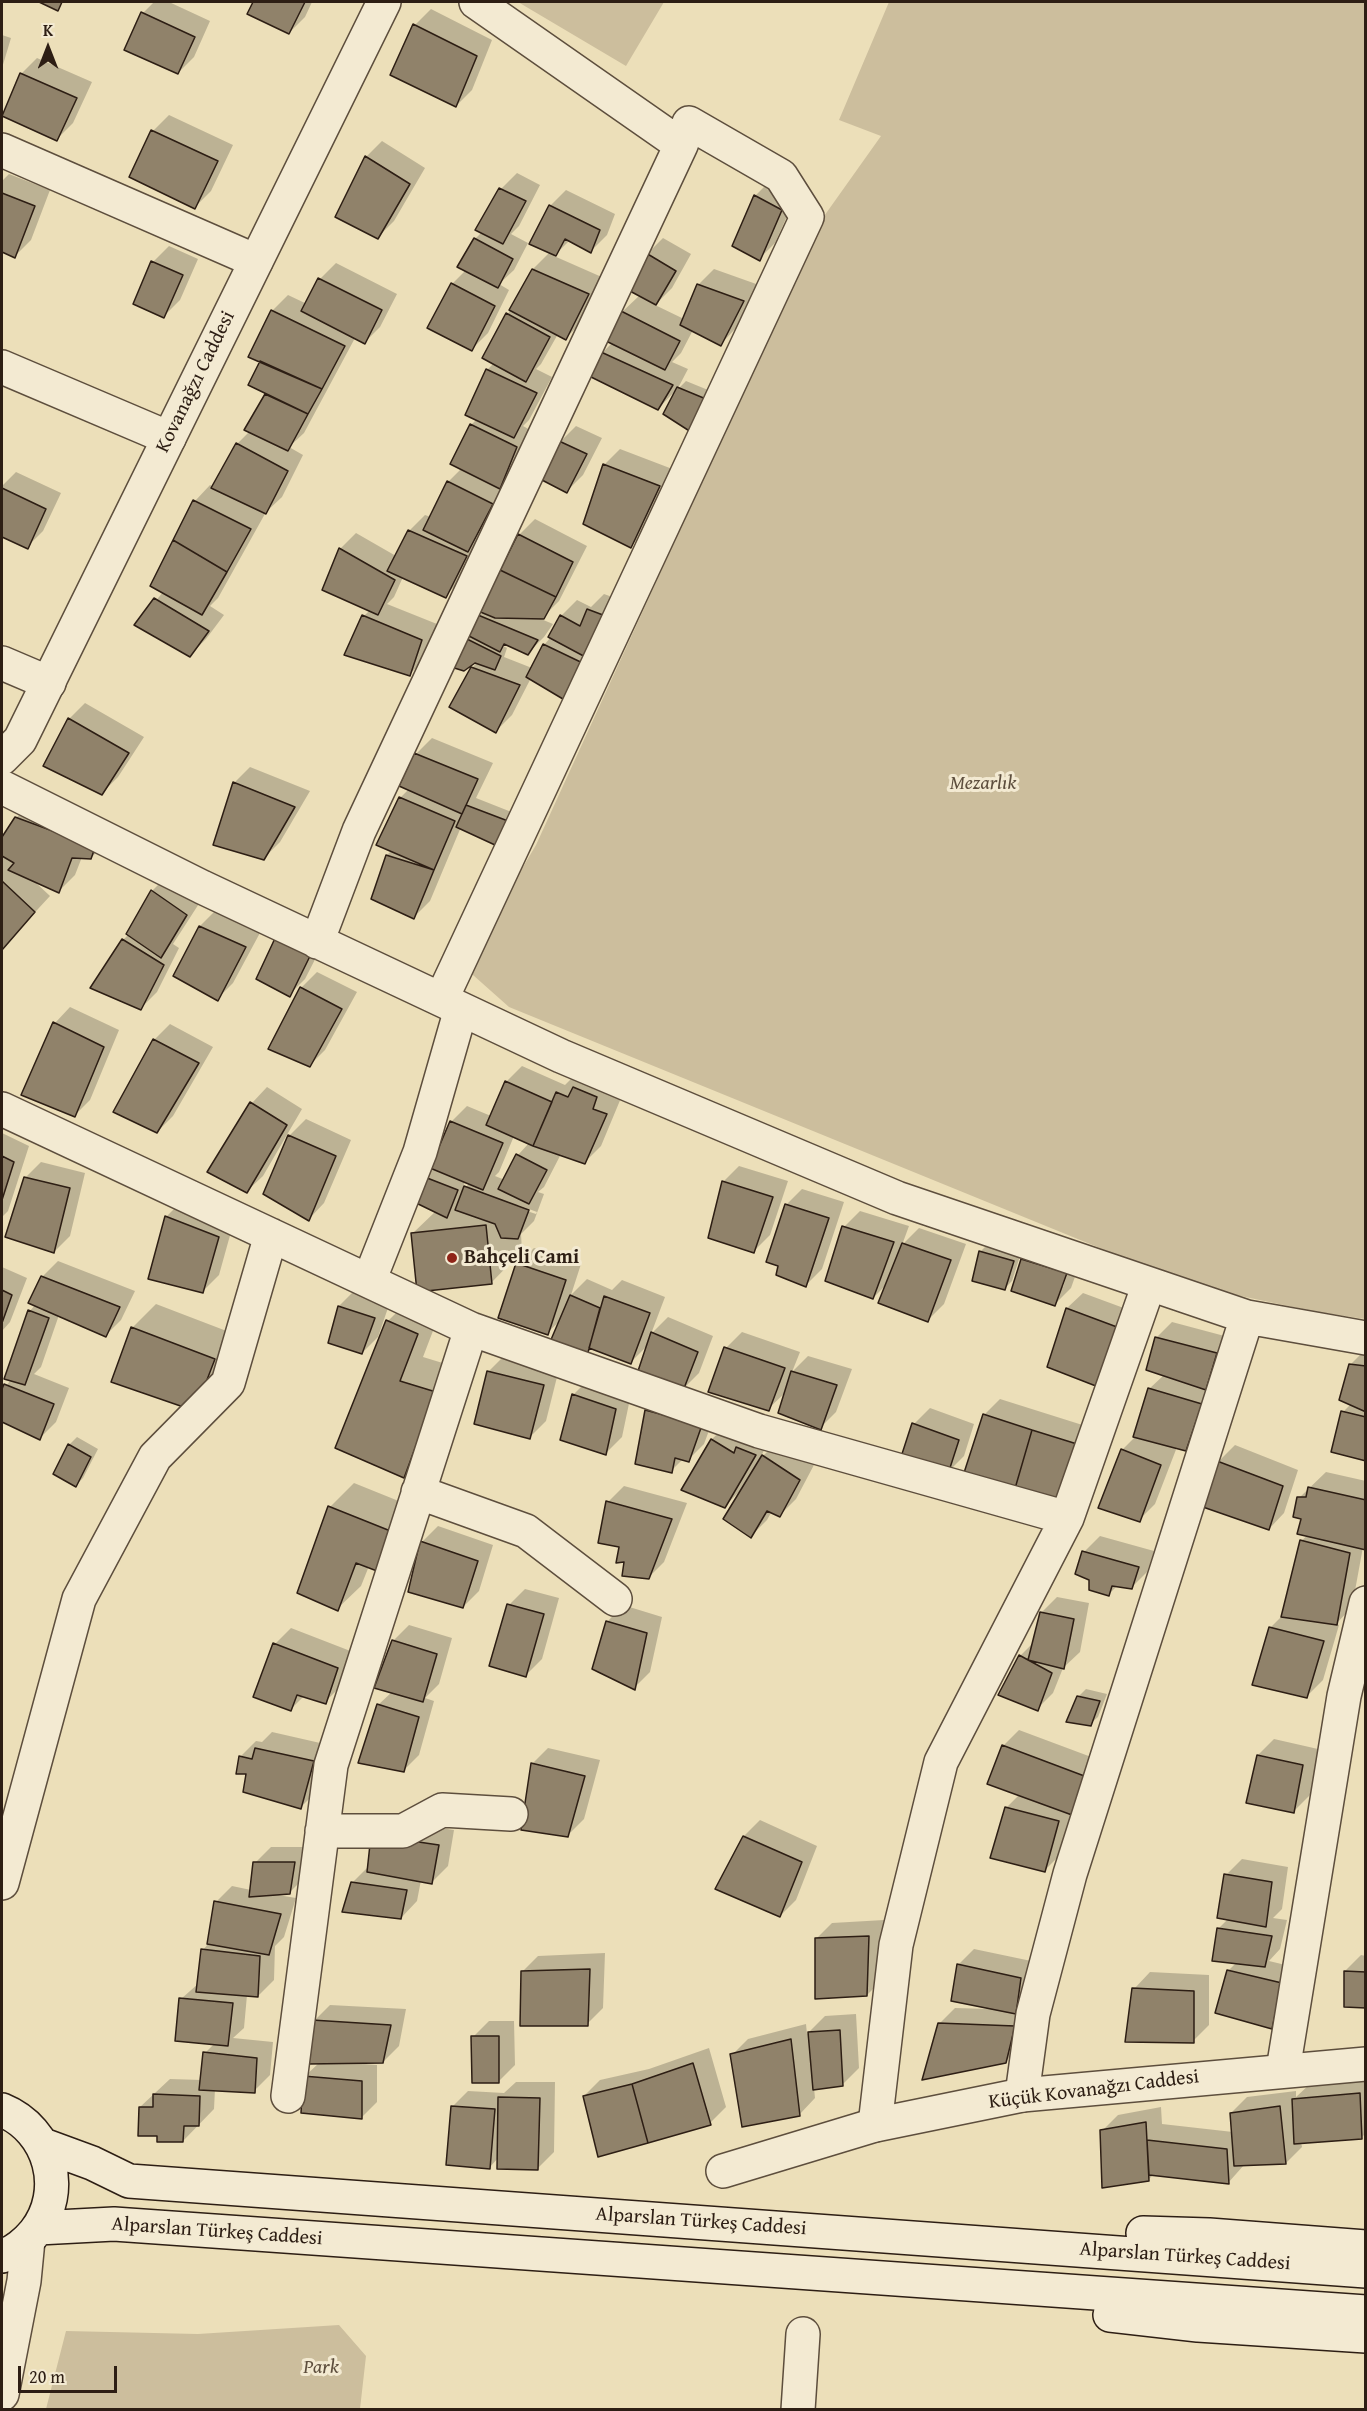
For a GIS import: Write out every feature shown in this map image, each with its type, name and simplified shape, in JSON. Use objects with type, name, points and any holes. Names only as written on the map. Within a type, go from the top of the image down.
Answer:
[{"type":"street","name":"Kovanağzı Caddesi","points":[[2,758],[20,740],[384,2]]},
{"type":"street","points":[[476,2],[681,145]]},
{"type":"street","points":[[317,942],[359,831],[681,145],[689,123],[781,176],[807,217],[451,1003],[420,1152],[369,1281]]},
{"type":"street","points":[[2,150],[256,261]]},
{"type":"street","points":[[2,367],[169,438]]},
{"type":"street","points":[[2,663],[48,682]]},
{"type":"street","points":[[2,787],[202,887],[561,1056],[897,1198],[1247,1317],[1365,1338]]},
{"type":"street","points":[[2,1109],[471,1329],[759,1431],[1067,1518]]},
{"type":"street","points":[[2,1883],[80,1599],[155,1457],[228,1383],[271,1235]]},
{"type":"street","points":[[875,2125],[896,1946],[941,1762],[1067,1518],[1149,1284]]},
{"type":"street","points":[[1022,2095],[1033,2014],[1070,1874],[1247,1317]]},
{"type":"street","points":[[288,2096],[331,1765],[471,1329]]},
{"type":"street","points":[[418,1492],[525,1532],[615,1599]]},
{"type":"street","points":[[1283,2070],[1344,1696],[1365,1603]]},
{"type":"street","points":[[322,1831],[403,1831],[442,1810],[511,1814]]},
{"type":"street","name":"Küçük Kovanağzı Caddesi","points":[[723,2171],[875,2125],[1022,2095],[1365,2064]]},
{"type":"street","points":[[2,2110],[26,2125],[43,2145],[52,2170],[52,2196],[44,2220],[22,2241],[24,2281],[2,2394]]},
{"type":"street","name":"Alparslan Türkeş Caddesi","points":[[43,2145],[92,2163],[129,2181],[1365,2271]]},
{"type":"street","name":"Alparslan Türkeş Caddesi","points":[[22,2241],[114,2224],[1365,2312]]},
{"type":"street","points":[[1037,2246],[1125,2233],[1166,2233],[1365,2247]]},
{"type":"street","points":[[1019,2289],[1067,2306],[1129,2318],[1365,2336]]},
{"type":"street","points":[[798,2409],[803,2334]]},
{"type":"green space","points":[[518,2],[664,2],[626,66]]},
{"type":"green space","name":"Mezarlık","points":[[889,2],[1365,2],[1365,1319],[1312,1311],[1193,1286],[509,1007],[464,967],[536,845],[822,219],[881,136],[839,120]]},
{"type":"green space","name":"Park","points":[[339,2325],[366,2356],[360,2409],[46,2409],[66,2331],[198,2334]]},
{"type":"building","points":[[39,2],[62,2],[58,11]]},
{"type":"building","points":[[253,2],[305,2],[289,34],[247,14]]},
{"type":"building","points":[[141,12],[195,37],[178,74],[124,50]]},
{"type":"building","points":[[413,24],[477,56],[456,107],[390,75]]},
{"type":"building","points":[[20,73],[77,98],[57,141],[2,116]]},
{"type":"building","points":[[151,130],[218,161],[195,209],[129,177]]},
{"type":"building","points":[[365,156],[410,184],[378,239],[335,217]]},
{"type":"building","points":[[499,188],[526,201],[503,244],[475,230]]},
{"type":"building","points":[[2,193],[35,206],[15,258],[2,252]]},
{"type":"building","points":[[754,195],[782,210],[760,261],[732,246]]},
{"type":"building","points":[[549,205],[600,230],[591,253],[565,239],[556,256],[529,244]]},
{"type":"building","points":[[474,238],[513,259],[498,288],[457,267]]},
{"type":"building","points":[[646,253],[676,271],[656,305],[628,290]]},
{"type":"building","points":[[151,261],[183,275],[164,318],[133,304]]},
{"type":"building","points":[[532,269],[589,294],[566,340],[509,310]]},
{"type":"building","points":[[318,278],[382,310],[365,344],[301,311]]},
{"type":"building","points":[[451,283],[495,306],[472,351],[427,328]]},
{"type":"building","points":[[697,284],[744,301],[721,346],[680,325]]},
{"type":"building","points":[[271,310],[345,346],[322,389],[248,357]]},
{"type":"building","points":[[621,311],[680,341],[665,370],[606,341]]},
{"type":"building","points":[[506,313],[550,337],[526,382],[482,358]]},
{"type":"building","points":[[601,352],[673,385],[658,410],[589,376]]},
{"type":"building","points":[[260,361],[322,389],[308,414],[248,385]]},
{"type":"building","points":[[486,369],[537,393],[514,438],[465,415]]},
{"type":"building","points":[[677,387],[706,399],[691,432],[663,414]]},
{"type":"building","points":[[265,394],[308,414],[288,451],[244,430]]},
{"type":"building","points":[[470,424],[517,447],[500,489],[450,464]]},
{"type":"building","points":[[559,441],[587,454],[567,493],[540,479]]},
{"type":"building","points":[[236,443],[288,471],[266,514],[211,488]]},
{"type":"building","points":[[603,464],[660,486],[631,548],[583,524]]},
{"type":"building","points":[[447,481],[493,504],[468,552],[423,530]]},
{"type":"building","points":[[2,488],[46,509],[28,549],[2,537]]},
{"type":"building","points":[[193,500],[251,529],[227,572],[173,540]]},
{"type":"building","points":[[408,530],[467,556],[446,598],[387,571]]},
{"type":"building","points":[[518,534],[573,562],[556,597],[500,570]]},
{"type":"building","points":[[173,540],[227,572],[202,615],[150,586]]},
{"type":"building","points":[[339,548],[395,580],[378,615],[322,590]]},
{"type":"building","points":[[500,570],[556,597],[544,619],[495,618],[478,611]]},
{"type":"building","points":[[154,598],[209,631],[190,657],[134,625]]},
{"type":"building","points":[[587,609],[611,618],[591,660],[548,637],[560,615],[580,626]]},
{"type":"building","points":[[362,615],[422,640],[410,676],[344,655]]},
{"type":"building","points":[[478,615],[538,640],[528,655],[504,644],[500,652],[467,635]]},
{"type":"building","points":[[463,637],[501,656],[495,670],[475,663],[464,671],[451,667]]},
{"type":"building","points":[[543,644],[591,667],[573,705],[526,677]]},
{"type":"building","points":[[471,667],[520,685],[496,733],[449,707]]},
{"type":"building","points":[[68,718],[129,753],[102,795],[43,766]]},
{"type":"building","points":[[414,753],[478,779],[462,814],[399,786]]},
{"type":"building","points":[[233,782],[295,807],[264,860],[213,845]]},
{"type":"building","points":[[399,797],[455,821],[434,870],[376,845]]},
{"type":"building","points":[[466,805],[508,821],[495,845],[456,827]]},
{"type":"building","points":[[15,817],[69,837],[98,839],[91,859],[72,858],[59,893],[8,870],[14,863],[2,856],[2,837]]},
{"type":"building","points":[[386,855],[434,870],[414,919],[371,899]]},
{"type":"building","points":[[2,881],[35,912],[2,950]]},
{"type":"building","points":[[151,890],[187,915],[161,958],[126,934]]},
{"type":"building","points":[[199,926],[246,947],[218,1001],[173,976]]},
{"type":"building","points":[[277,934],[312,952],[290,997],[256,979]]},
{"type":"building","points":[[122,939],[164,965],[141,1010],[90,988]]},
{"type":"building","points":[[300,987],[342,1009],[310,1067],[268,1049]]},
{"type":"building","points":[[53,1022],[104,1047],[75,1117],[21,1095]]},
{"type":"building","points":[[153,1039],[199,1063],[157,1133],[113,1112]]},
{"type":"building","points":[[505,1081],[552,1102],[533,1146],[486,1125]]},
{"type":"building","points":[[573,1087],[597,1097],[593,1109],[607,1114],[585,1164],[533,1146],[556,1092],[568,1097]]},
{"type":"building","points":[[250,1102],[287,1125],[247,1193],[207,1172]]},
{"type":"building","points":[[450,1121],[503,1143],[483,1190],[430,1168]]},
{"type":"building","points":[[288,1135],[336,1156],[309,1221],[263,1194]]},
{"type":"building","points":[[516,1154],[547,1170],[529,1204],[498,1189]]},
{"type":"building","points":[[2,1156],[14,1162],[2,1200]]},
{"type":"building","points":[[422,1176],[458,1190],[447,1218],[412,1201]]},
{"type":"building","points":[[24,1177],[70,1188],[54,1253],[5,1237]]},
{"type":"building","points":[[722,1181],[773,1197],[754,1253],[708,1238]]},
{"type":"building","points":[[464,1186],[529,1210],[518,1239],[501,1238],[495,1224],[455,1210]]},
{"type":"building","points":[[785,1204],[829,1218],[806,1287],[776,1275],[778,1266],[766,1262]]},
{"type":"building","points":[[165,1216],[219,1237],[203,1293],[148,1279]]},
{"type":"building","name":"Bahçeli Cami","points":[[486,1225],[492,1284],[417,1292],[411,1233]]},
{"type":"building","points":[[842,1226],[894,1242],[873,1299],[825,1281]]},
{"type":"building","points":[[902,1243],[951,1260],[928,1322],[878,1303]]},
{"type":"building","points":[[979,1251],[1014,1261],[1005,1290],[972,1281]]},
{"type":"building","points":[[1021,1259],[1067,1273],[1055,1306],[1011,1291]]},
{"type":"building","points":[[516,1263],[566,1280],[548,1335],[498,1318]]},
{"type":"building","points":[[41,1276],[120,1307],[106,1337],[28,1303]]},
{"type":"building","points":[[2,1290],[12,1295],[2,1323]]},
{"type":"building","points":[[570,1295],[600,1308],[587,1356],[550,1342]]},
{"type":"building","points":[[604,1296],[650,1313],[631,1364],[589,1348]]},
{"type":"building","points":[[338,1306],[375,1318],[362,1354],[328,1343]]},
{"type":"building","points":[[1066,1308],[1125,1330],[1101,1388],[1047,1367]]},
{"type":"building","points":[[28,1310],[49,1318],[25,1385],[4,1379]]},
{"type":"building","points":[[386,1320],[418,1334],[400,1381],[436,1392],[404,1478],[335,1448]]},
{"type":"building","points":[[131,1327],[215,1359],[195,1411],[111,1382]]},
{"type":"building","points":[[651,1332],[698,1352],[683,1391],[637,1374]]},
{"type":"building","points":[[1155,1337],[1217,1353],[1206,1390],[1146,1370]]},
{"type":"building","points":[[724,1347],[785,1368],[769,1411],[708,1392]]},
{"type":"building","points":[[1349,1364],[1366,1366],[1366,1412],[1339,1400]]},
{"type":"building","points":[[487,1371],[544,1385],[530,1439],[474,1424]]},
{"type":"building","points":[[791,1371],[837,1385],[821,1430],[778,1413]]},
{"type":"building","points":[[4,1384],[54,1404],[40,1440],[2,1422]]},
{"type":"building","points":[[1148,1388],[1202,1404],[1186,1451],[1133,1437]]},
{"type":"building","points":[[572,1394],[616,1409],[606,1455],[560,1440]]},
{"type":"building","points":[[645,1410],[702,1425],[689,1462],[675,1458],[672,1473],[635,1464]]},
{"type":"building","points":[[1341,1411],[1366,1417],[1366,1461],[1331,1452]]},
{"type":"building","points":[[983,1414],[1032,1430],[1014,1492],[962,1479]]},
{"type":"building","points":[[912,1423],[959,1440],[948,1474],[901,1457]]},
{"type":"building","points":[[1032,1430],[1077,1444],[1057,1505],[1014,1492]]},
{"type":"building","points":[[711,1439],[734,1453],[736,1447],[756,1455],[725,1508],[681,1490]]},
{"type":"building","points":[[68,1444],[91,1457],[76,1487],[53,1474]]},
{"type":"building","points":[[1121,1449],[1161,1465],[1140,1522],[1098,1508]]},
{"type":"building","points":[[762,1455],[800,1480],[780,1517],[767,1511],[751,1538],[723,1519]]},
{"type":"building","points":[[1217,1461],[1283,1486],[1269,1530],[1200,1506]]},
{"type":"building","points":[[1308,1487],[1366,1500],[1366,1550],[1297,1534],[1301,1519],[1293,1517],[1297,1497],[1306,1497]]},
{"type":"building","points":[[606,1501],[672,1519],[649,1579],[622,1576],[624,1562],[616,1563],[619,1547],[598,1543]]},
{"type":"building","points":[[328,1506],[393,1532],[377,1571],[356,1563],[338,1611],[297,1593]]},
{"type":"building","points":[[1300,1540],[1350,1553],[1337,1625],[1281,1617]]},
{"type":"building","points":[[420,1541],[478,1561],[463,1608],[408,1592]]},
{"type":"building","points":[[1082,1551],[1139,1567],[1132,1589],[1112,1586],[1109,1596],[1089,1590],[1089,1580],[1075,1574]]},
{"type":"building","points":[[507,1604],[544,1614],[526,1677],[489,1666]]},
{"type":"building","points":[[1040,1612],[1074,1619],[1064,1669],[1028,1660]]},
{"type":"building","points":[[606,1621],[647,1633],[635,1690],[592,1669]]},
{"type":"building","points":[[1269,1627],[1324,1641],[1307,1698],[1252,1685]]},
{"type":"building","points":[[392,1640],[437,1654],[423,1702],[374,1688]]},
{"type":"building","points":[[273,1643],[338,1668],[326,1704],[297,1695],[291,1711],[253,1697]]},
{"type":"building","points":[[1019,1655],[1052,1673],[1038,1711],[998,1695]]},
{"type":"building","points":[[1077,1696],[1100,1701],[1091,1726],[1066,1722]]},
{"type":"building","points":[[377,1704],[419,1717],[404,1772],[358,1763]]},
{"type":"building","points":[[1002,1745],[1087,1777],[1072,1815],[987,1784]]},
{"type":"building","points":[[255,1748],[314,1761],[301,1809],[243,1792],[246,1774],[236,1774],[239,1756],[252,1759]]},
{"type":"building","points":[[1257,1755],[1303,1765],[1294,1813],[1246,1803]]},
{"type":"building","points":[[531,1763],[585,1776],[568,1837],[521,1830]]},
{"type":"building","points":[[1005,1807],[1059,1821],[1045,1872],[990,1858]]},
{"type":"building","points":[[371,1835],[439,1845],[432,1884],[367,1872]]},
{"type":"building","points":[[743,1836],[802,1862],[780,1917],[715,1889]]},
{"type":"building","points":[[253,1862],[295,1862],[290,1894],[249,1897]]},
{"type":"building","points":[[1224,1874],[1272,1882],[1266,1927],[1217,1918]]},
{"type":"building","points":[[351,1882],[407,1890],[401,1919],[342,1912]]},
{"type":"building","points":[[214,1901],[281,1914],[269,1955],[207,1944]]},
{"type":"building","points":[[1217,1928],[1272,1936],[1265,1967],[1212,1961]]},
{"type":"building","points":[[869,1936],[867,1996],[815,1999],[815,1938]]},
{"type":"building","points":[[201,1949],[260,1956],[258,1997],[196,1992]]},
{"type":"building","points":[[957,1964],[1021,1978],[1016,2014],[951,2001]]},
{"type":"building","points":[[590,1969],[588,2026],[520,2026],[521,1971]]},
{"type":"building","points":[[1227,1970],[1282,1983],[1272,2029],[1215,2013]]},
{"type":"building","points":[[1344,1971],[1366,1972],[1366,2008],[1344,2007]]},
{"type":"building","points":[[1132,1988],[1194,1991],[1194,2043],[1125,2042]]},
{"type":"building","points":[[179,1998],[233,2003],[228,2046],[175,2041]]},
{"type":"building","points":[[312,2020],[391,2025],[383,2063],[307,2064]]},
{"type":"building","points":[[938,2023],[1015,2026],[1006,2063],[922,2080]]},
{"type":"building","points":[[840,2030],[843,2086],[813,2090],[808,2032]]},
{"type":"building","points":[[471,2036],[499,2036],[499,2083],[472,2083]]},
{"type":"building","points":[[791,2039],[800,2116],[742,2127],[730,2054]]},
{"type":"building","points":[[203,2052],[257,2058],[255,2093],[199,2090]]},
{"type":"building","points":[[693,2063],[711,2125],[648,2143],[632,2084]]},
{"type":"building","points":[[303,2076],[362,2081],[362,2119],[301,2113]]},
{"type":"building","points":[[632,2084],[648,2143],[598,2157],[583,2096]]},
{"type":"building","points":[[1360,2093],[1362,2139],[1294,2144],[1292,2099]]},
{"type":"building","points":[[153,2094],[200,2096],[199,2126],[184,2126],[183,2142],[157,2142],[157,2136],[138,2136],[139,2107],[153,2107]]},
{"type":"building","points":[[498,2097],[540,2098],[538,2170],[497,2169]]},
{"type":"building","points":[[451,2106],[495,2109],[490,2169],[446,2165]]},
{"type":"building","points":[[1280,2106],[1286,2164],[1234,2166],[1230,2113]]},
{"type":"building","points":[[1146,2122],[1149,2181],[1102,2188],[1100,2130]]},
{"type":"building","points":[[1147,2140],[1227,2149],[1229,2184],[1149,2175]]},
{"type":"place","name":"Bahçeli Cami","points":[[452,1258]]}]
